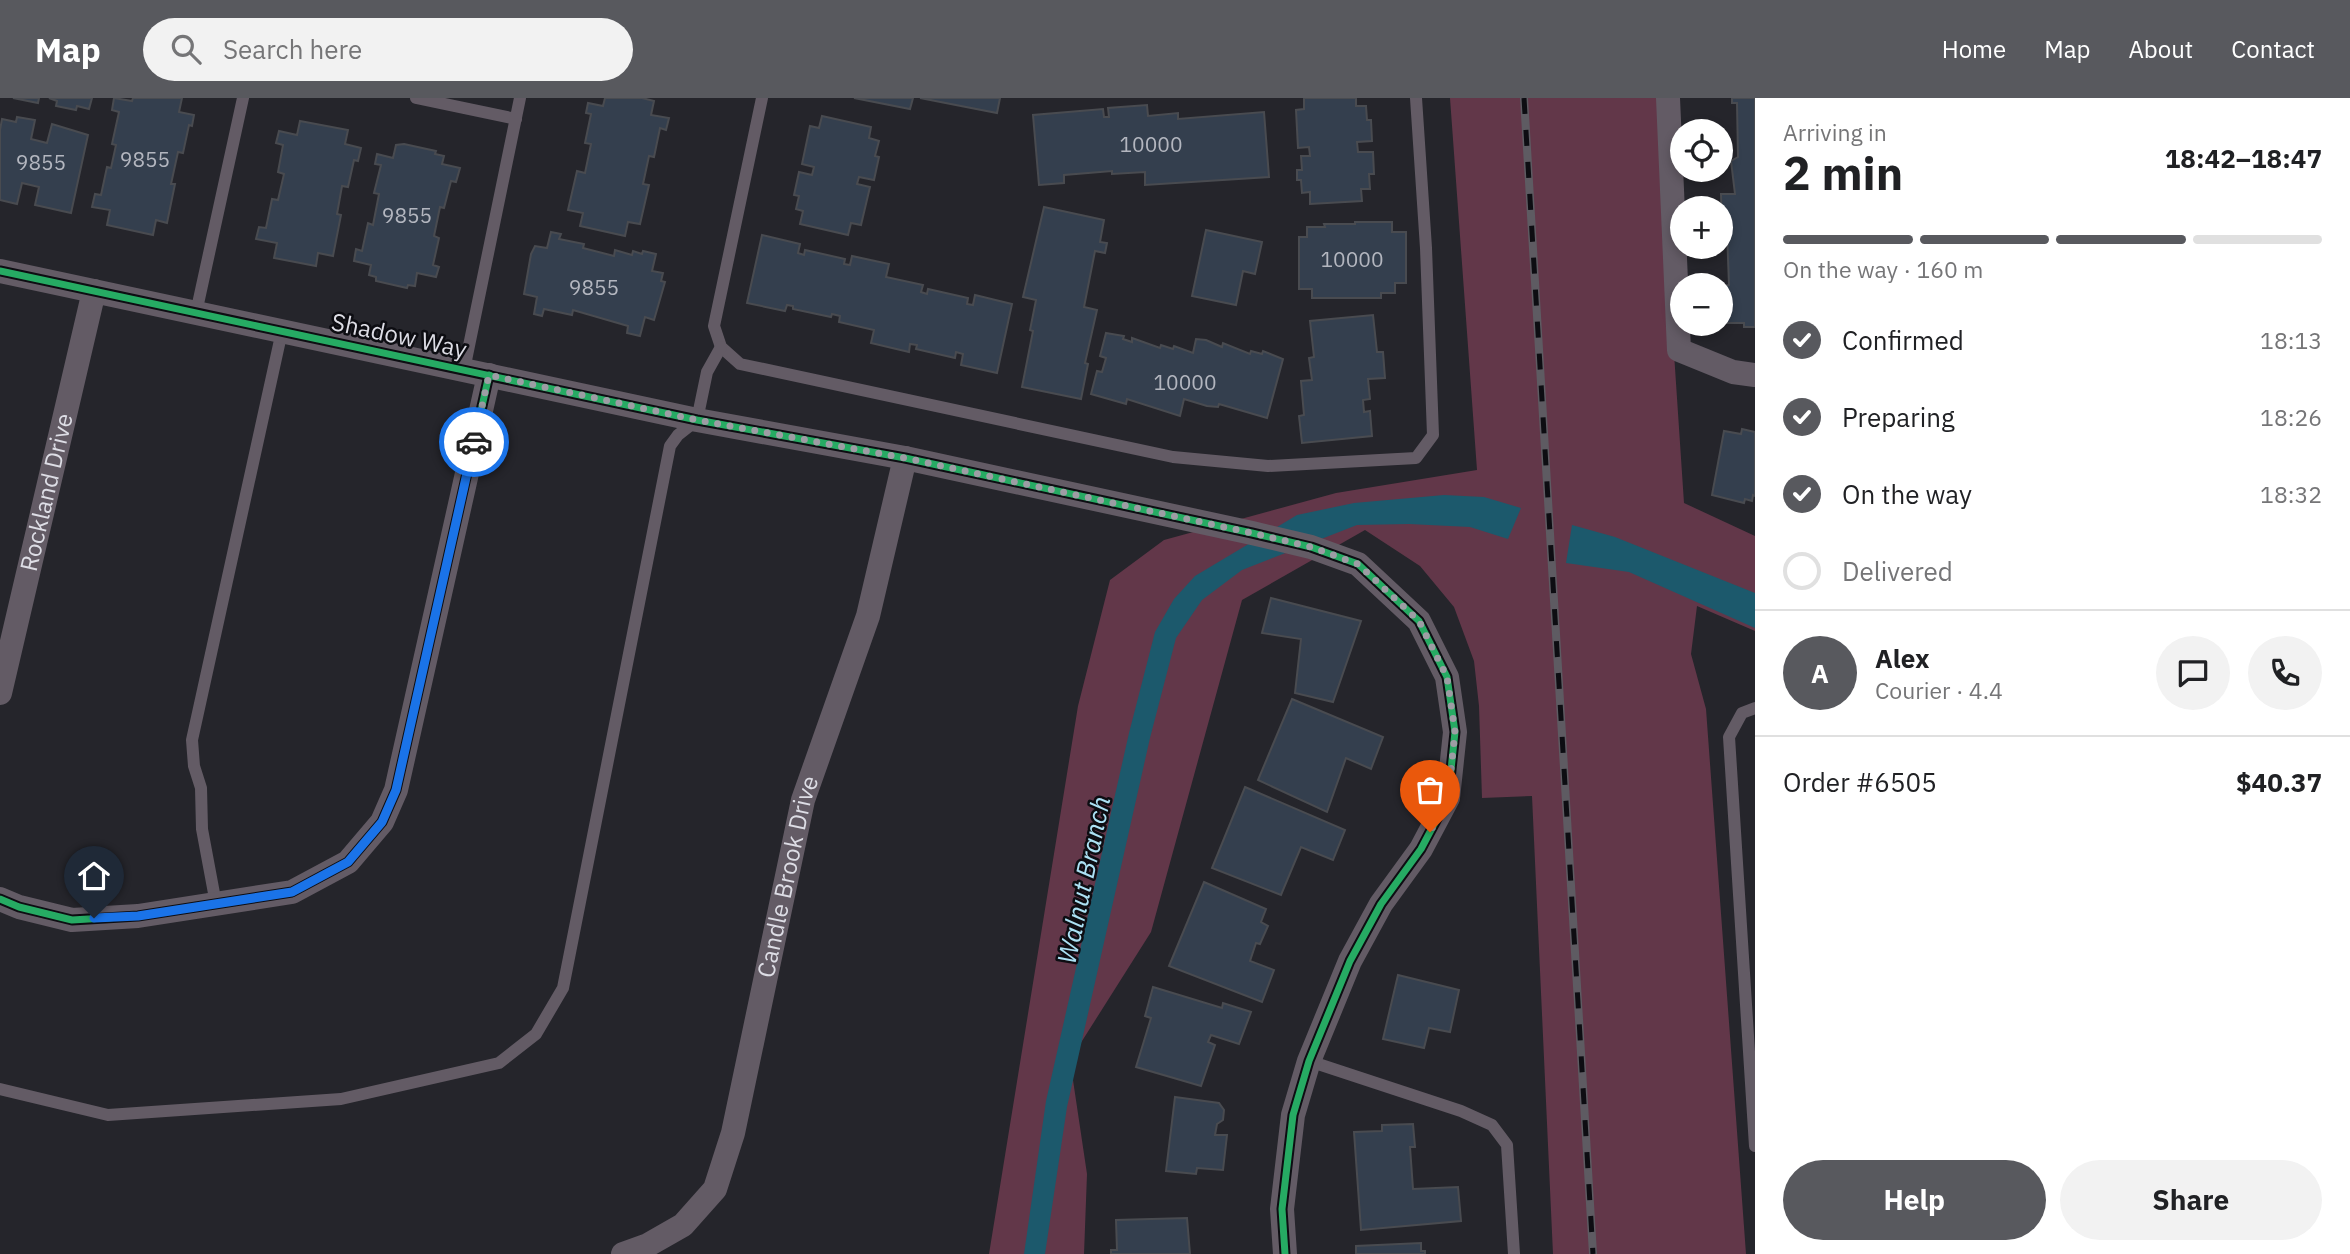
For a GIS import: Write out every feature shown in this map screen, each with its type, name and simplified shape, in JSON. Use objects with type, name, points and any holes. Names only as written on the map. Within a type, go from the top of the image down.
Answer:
[{"type":"street","points":[[1668,98],[1679,350],[1733,372],[1755,375]]},
{"type":"street","name":"Shadow Way","points":[[0,271],[697,420],[905,458],[1311,547],[1358,564],[1419,621],[1447,677],[1455,732],[1448,798],[1421,849],[1381,904],[1356,950],[1309,1061],[1293,1115],[1282,1209],[1285,1254]]},
{"type":"street","name":"Rockland Drive","points":[[0,693],[94,291]]},
{"type":"street","points":[[0,899],[19,907],[72,920],[138,916],[292,892],[348,862],[382,822],[396,790],[489,375]]},
{"type":"street","name":"Candle Brook Drive","points":[[623,1254],[648,1245],[683,1225],[715,1189],[733,1133],[803,800],[868,616],[905,458]]},
{"type":"lane","points":[[196,313],[243,98]]},
{"type":"lane","points":[[416,98],[516,119]]},
{"type":"lane","points":[[464,370],[520,98]]},
{"type":"lane","points":[[762,98],[714,326],[721,347],[740,364],[1173,457],[1268,466],[1416,458],[1433,435],[1426,247],[1416,98]]},
{"type":"lane","points":[[216,904],[202,829],[201,788],[194,766],[192,740],[282,331]]},
{"type":"lane","points":[[0,1089],[108,1115],[341,1100],[499,1063],[536,1034],[563,988],[670,446],[678,435],[697,420],[707,372],[721,347]]},
{"type":"lane","points":[[1755,708],[1742,713],[1729,737],[1755,1146]]},
{"type":"lane","points":[[1309,1061],[1461,1111],[1492,1125],[1507,1145],[1514,1254]]},
{"type":"shaded area","points":[[1450,98],[1657,98],[1670,293],[1670,336],[1673,336],[1684,503],[1755,536],[1755,631],[1697,606],[1691,654],[1706,709],[1746,1254],[1553,1254],[1532,796],[1482,798],[1479,706],[1474,661],[1454,607],[1420,566],[1365,530],[1242,600],[1151,932],[1070,1060],[1087,1174],[1084,1254],[989,1254],[1078,706],[1110,580],[1164,540],[1336,493],[1477,470]]},
{"type":"water","points":[[1444,495],[1484,497],[1521,508],[1508,539],[1470,527],[1357,525],[1242,570],[1202,600],[1176,638],[1150,738],[1067,1107],[1045,1254],[1024,1254],[1046,1101],[1129,733],[1155,632],[1174,599],[1195,576],[1297,515],[1354,503]]},
{"type":"water","points":[[1572,525],[1615,537],[1755,593],[1755,628],[1629,572],[1566,563]]},
{"type":"building","points":[[13,98],[39,98],[38,103]]},
{"type":"building","points":[[49,98],[92,98],[89,109],[77,106],[76,110],[56,106],[57,101]]},
{"type":"building","points":[[114,98],[132,101],[133,98],[182,98],[179,112],[194,115],[183,153],[178,152],[167,223],[156,220],[153,235],[107,225],[110,210],[92,207],[95,194],[101,195],[107,167],[111,168],[116,145],[112,144],[119,112],[112,110]]},
{"type":"building","points":[[605,98],[642,98],[654,101],[651,115],[669,118],[666,130],[660,128],[654,157],[649,156],[643,184],[649,185],[640,224],[628,222],[625,236],[580,226],[583,213],[568,210],[577,171],[585,173],[591,144],[585,143],[591,114],[586,113],[588,103],[603,106]]},
{"type":"building","points":[[854,98],[913,98],[910,109]]},
{"type":"building","points":[[920,98],[1000,98],[997,113]]},
{"type":"building","points":[[1304,98],[1356,98],[1356,106],[1366,106],[1367,120],[1371,120],[1372,141],[1357,142],[1358,152],[1373,152],[1374,174],[1369,174],[1370,189],[1361,189],[1362,201],[1310,204],[1310,192],[1302,193],[1301,180],[1297,180],[1297,170],[1302,170],[1301,156],[1310,156],[1309,147],[1298,148],[1296,110],[1304,109]]},
{"type":"building","points":[[1732,98],[1755,98],[1755,327],[1733,323],[1733,273],[1729,273],[1728,259],[1733,259],[1733,196],[1721,194],[1735,194],[1733,160],[1738,157],[1737,103],[1732,103]]},
{"type":"building","points":[[1147,105],[1148,116],[1178,113],[1178,119],[1264,112],[1269,177],[1145,185],[1145,172],[1112,174],[1112,171],[1064,175],[1064,183],[1039,185],[1033,115],[1103,109],[1104,117],[1109,117],[1108,108]]},
{"type":"building","points":[[822,116],[871,127],[869,138],[879,141],[874,180],[859,177],[857,184],[870,187],[861,225],[851,223],[848,235],[800,224],[803,211],[796,209],[799,196],[794,195],[799,172],[812,175],[814,167],[802,164],[810,126],[819,128]]},
{"type":"building","points":[[17,117],[35,120],[31,139],[47,143],[52,124],[88,135],[71,213],[35,205],[39,187],[22,183],[17,204],[0,200],[2,119],[16,122]]},
{"type":"building","points":[[300,121],[348,130],[345,144],[361,148],[358,161],[354,160],[348,187],[342,186],[337,214],[341,215],[333,256],[318,253],[316,266],[274,258],[277,243],[256,239],[259,227],[266,228],[272,199],[278,200],[284,174],[278,172],[283,145],[276,143],[279,131],[297,135]]},
{"type":"building","points":[[404,144],[436,151],[435,154],[444,156],[442,164],[460,168],[456,182],[451,181],[444,208],[440,207],[434,236],[439,238],[433,265],[439,267],[436,277],[417,273],[415,286],[408,285],[407,288],[376,281],[376,277],[369,275],[371,265],[354,261],[356,249],[362,251],[368,223],[373,225],[379,194],[374,193],[381,165],[375,164],[377,154],[393,158],[396,145]]},
{"type":"building","points":[[1044,207],[1104,220],[1100,242],[1107,243],[1105,253],[1095,251],[1084,307],[1097,310],[1085,363],[1088,364],[1081,399],[1022,387],[1036,300],[1023,297]]},
{"type":"building","points":[[1355,222],[1392,222],[1392,232],[1406,232],[1406,283],[1395,283],[1395,293],[1381,293],[1381,298],[1312,298],[1312,289],[1299,289],[1299,237],[1307,237],[1307,227]]},
{"type":"building","points":[[1206,230],[1262,242],[1255,274],[1243,271],[1236,305],[1192,296]]},
{"type":"building","points":[[551,232],[561,234],[559,239],[584,244],[583,248],[614,256],[615,250],[632,255],[633,251],[656,254],[652,271],[663,273],[661,281],[665,282],[654,320],[645,317],[640,336],[627,333],[628,326],[573,310],[572,315],[544,309],[542,316],[534,314],[537,297],[524,294],[531,254],[535,246],[547,248]]},
{"type":"building","points":[[762,235],[800,244],[798,253],[804,255],[805,250],[845,259],[844,264],[850,265],[852,256],[889,264],[886,277],[923,285],[921,292],[927,294],[928,289],[968,298],[967,304],[973,305],[975,295],[1012,304],[997,373],[961,365],[963,354],[956,352],[955,358],[916,349],[917,345],[910,344],[909,352],[871,343],[874,330],[839,322],[840,316],[832,314],[831,317],[793,309],[793,306],[787,305],[785,311],[747,303]]},
{"type":"building","points":[[1373,315],[1377,352],[1383,352],[1385,378],[1368,379],[1370,399],[1363,400],[1364,412],[1370,411],[1372,436],[1302,443],[1299,416],[1304,415],[1301,381],[1312,380],[1309,358],[1314,357],[1310,321]]},
{"type":"building","points":[[1106,333],[1124,336],[1123,339],[1132,342],[1132,338],[1160,348],[1161,345],[1173,349],[1174,346],[1193,353],[1196,339],[1206,340],[1222,347],[1223,343],[1250,354],[1251,351],[1262,354],[1263,351],[1283,359],[1267,418],[1219,404],[1218,407],[1207,406],[1184,399],[1180,416],[1127,399],[1126,404],[1091,394],[1097,371],[1102,372],[1106,358],[1100,356]]},
{"type":"building","points":[[1742,429],[1755,432],[1755,496],[1753,495],[1752,501],[1745,499],[1744,503],[1712,495],[1724,431],[1741,434]]},
{"type":"building","points":[[1271,598],[1361,621],[1333,702],[1295,693],[1301,639],[1262,633]]},
{"type":"building","points":[[1292,699],[1383,737],[1371,769],[1346,758],[1327,812],[1258,780]]},
{"type":"building","points":[[1245,787],[1345,830],[1333,860],[1301,847],[1281,895],[1212,868]]},
{"type":"building","points":[[1204,882],[1266,909],[1261,922],[1268,926],[1260,944],[1256,943],[1250,961],[1274,970],[1262,1002],[1169,966]]},
{"type":"building","points":[[1398,975],[1459,990],[1450,1032],[1429,1028],[1424,1048],[1383,1039]]},
{"type":"building","points":[[1153,987],[1222,1008],[1223,1003],[1251,1012],[1239,1044],[1211,1035],[1208,1042],[1215,1045],[1201,1086],[1136,1067],[1151,1018],[1145,1016]]},
{"type":"building","points":[[1175,1097],[1219,1103],[1224,1110],[1223,1120],[1217,1124],[1215,1135],[1227,1135],[1223,1170],[1197,1168],[1196,1174],[1166,1171]]},
{"type":"building","points":[[1413,1124],[1415,1147],[1410,1147],[1413,1189],[1458,1187],[1461,1221],[1361,1230],[1354,1132],[1382,1131],[1382,1125]]},
{"type":"building","points":[[1187,1218],[1190,1254],[1111,1254],[1111,1250],[1117,1250],[1116,1220]]},
{"type":"building","points":[[1421,1243],[1421,1251],[1425,1251],[1425,1254],[1356,1254],[1356,1246]]},
{"type":"railway","points":[[1524,98],[1593,1254]]},
{"type":"cycle path","points":[[0,271],[697,420],[905,458],[1252,533],[1311,547],[1358,564],[1419,621],[1447,677],[1455,732],[1448,798],[1421,849],[1381,904],[1350,961],[1309,1061],[1293,1115],[1282,1209],[1285,1254]]},
{"type":"cycle path","points":[[0,899],[19,907],[72,920],[138,916],[292,892],[348,862],[382,822],[396,790],[489,375]]},
{"type":"way so far","points":[[474,442],[489,375],[697,420],[905,458],[1252,533],[1311,547],[1358,564],[1419,621],[1447,677],[1455,732],[1448,798],[1430,832]]},
{"type":"route","points":[[94,918],[138,916],[292,892],[348,862],[382,822],[396,790],[474,442]]},
{"type":"water label","name":"Walnut Branch","points":[[1084,880]]}]
